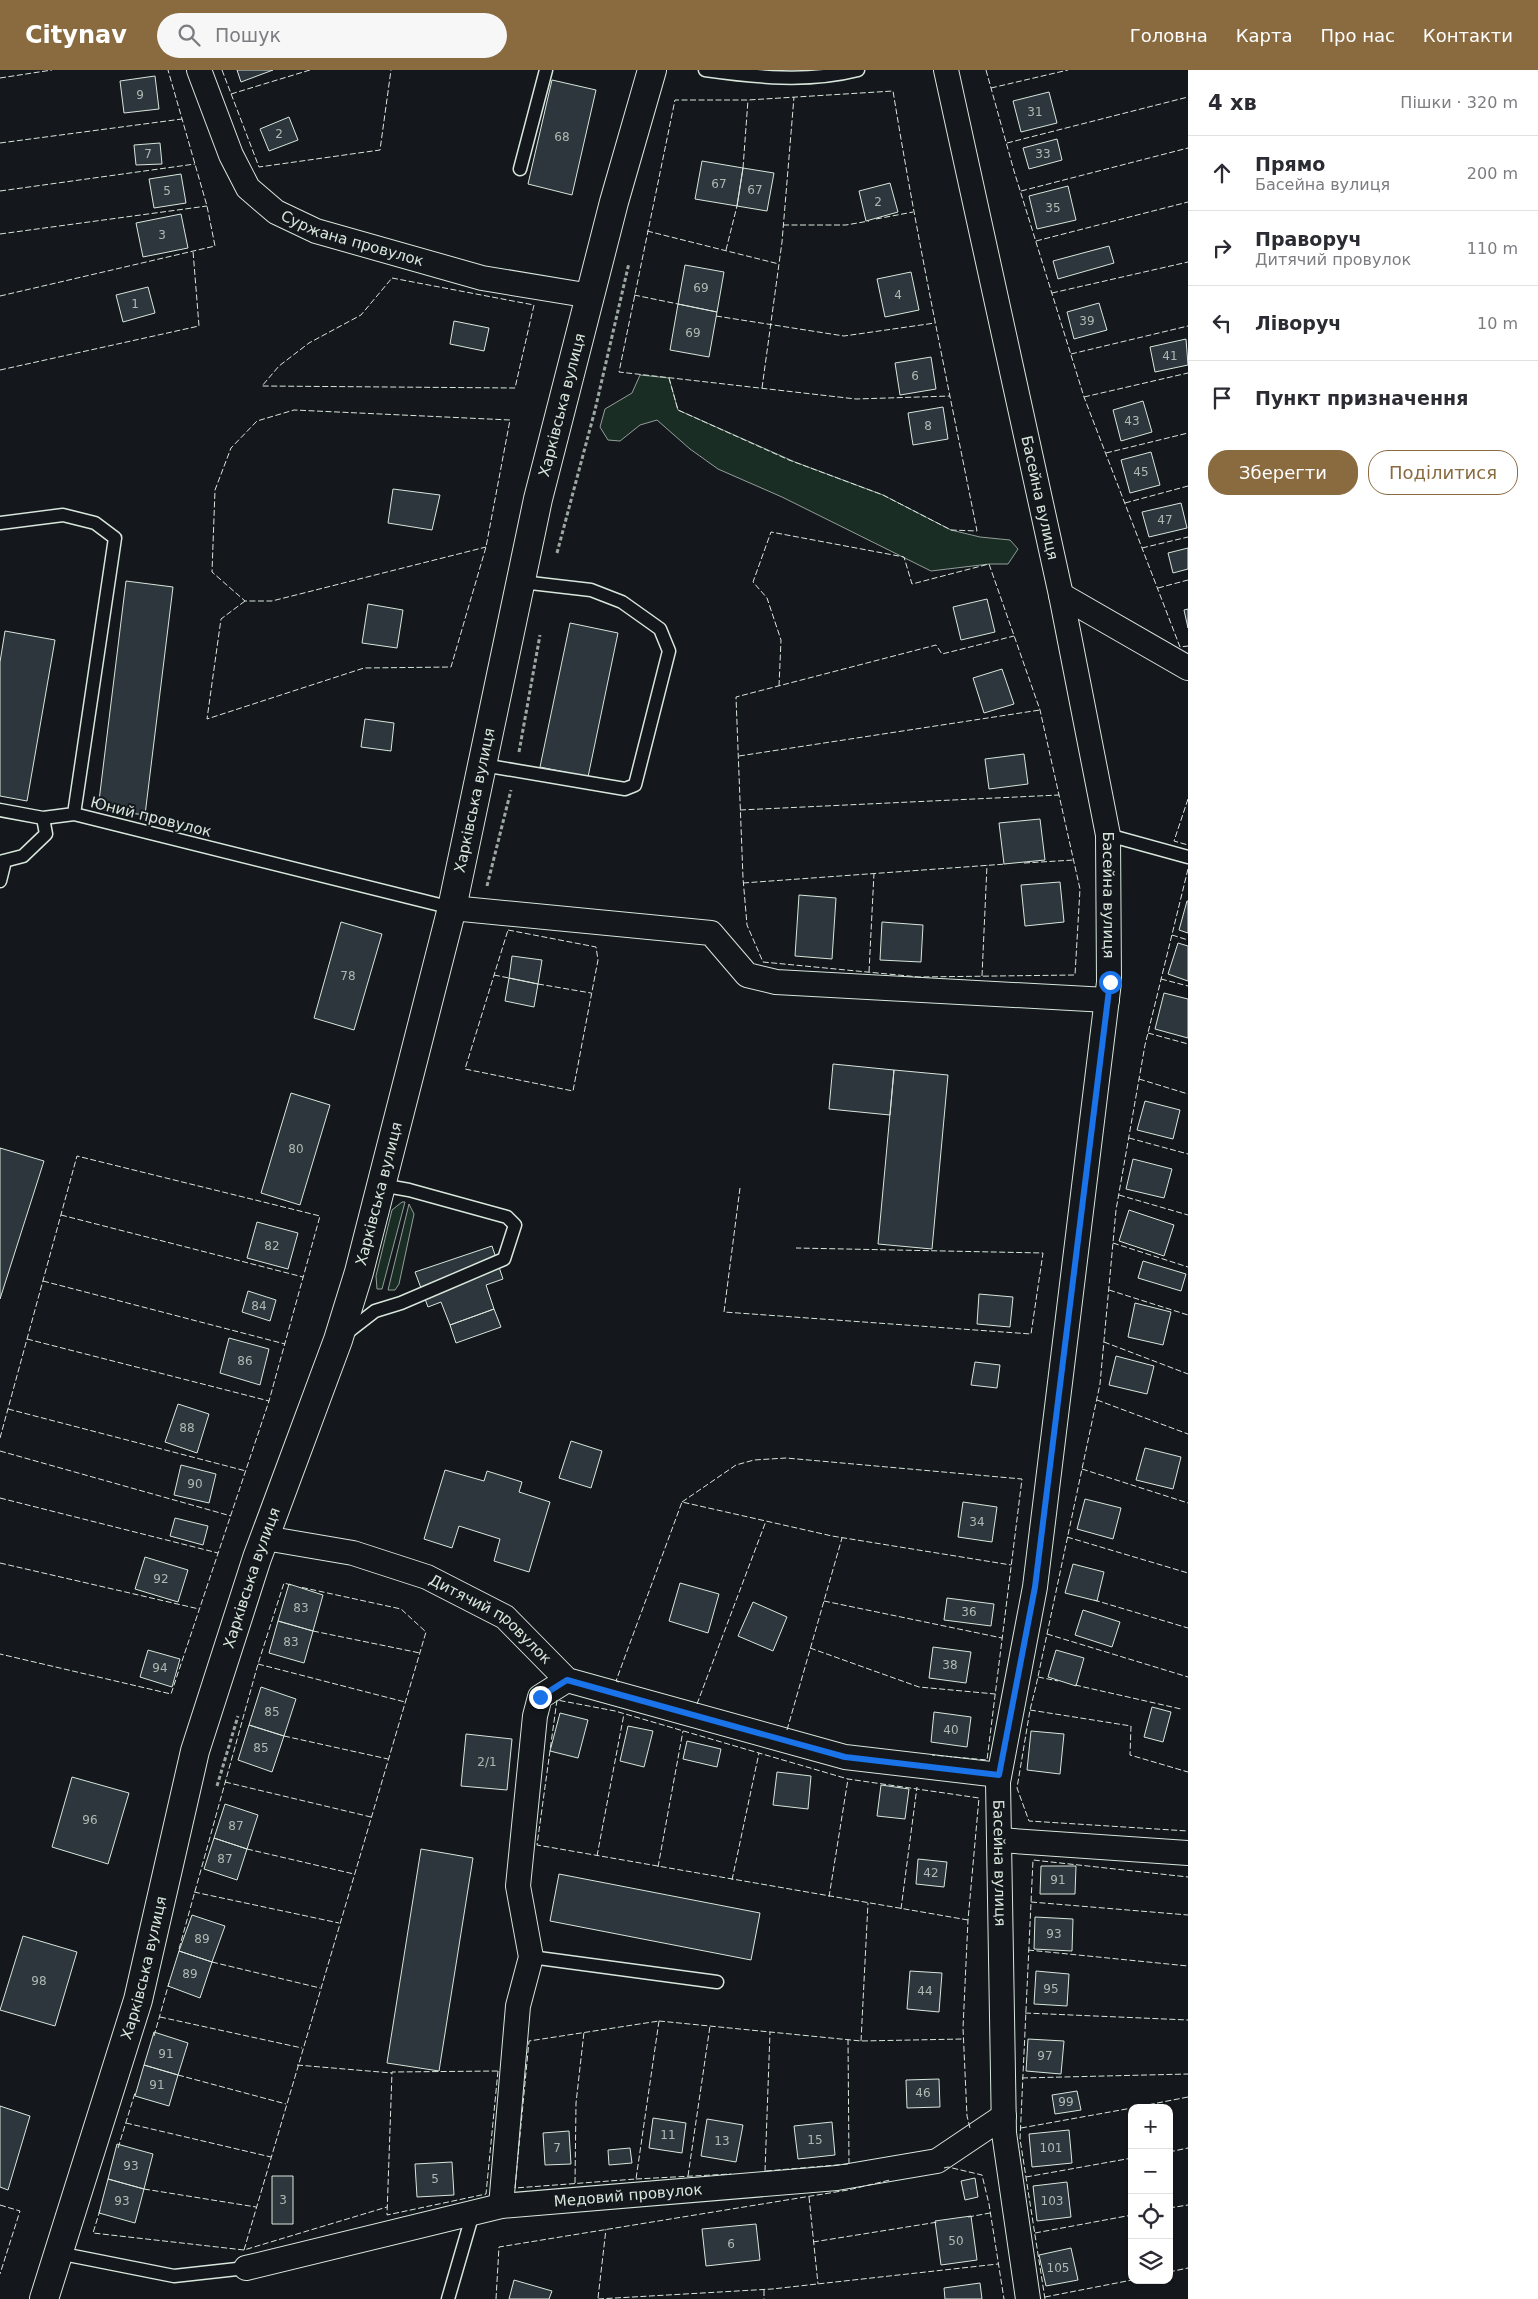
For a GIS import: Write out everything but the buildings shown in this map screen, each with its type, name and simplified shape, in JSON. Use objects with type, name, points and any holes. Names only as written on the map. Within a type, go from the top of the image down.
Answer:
[{"type":"main road","name":"Харківська вулиця","points":[[44,2299],[138,2000],[195,1751],[265,1538],[338,1340],[358,1272],[452,908],[522,582],[538,498],[614,202],[652,70]]},
{"type":"street","name":"Суржана провулок","points":[[199,70],[231,155],[248,188],[276,212],[316,231],[482,278],[591,296]]},
{"type":"street","name":"Басейна вулиця","points":[[946,70],[1061,595],[1108,835],[1110,982],[1035,1587],[999,1775],[1004,2133],[1028,2299]]},
{"type":"street","points":[[1061,595],[1188,668]]},
{"type":"street","points":[[452,908],[711,932],[746,975],[776,982],[1107,1000]]},
{"type":"street","name":"Дитячий провулок","points":[[265,1538],[353,1552],[428,1577],[505,1617],[567,1680],[845,1757],[999,1775]]},
{"type":"street","points":[[501,2206],[518,2006],[531,1957],[518,1886],[535,1716],[540,1697],[567,1680]]},
{"type":"street","points":[[999,1840],[1188,1853]]},
{"type":"street","name":"Медовий провулок","points":[[246,2268],[501,2206],[837,2178],[937,2161],[1004,2116]]},
{"type":"lane","points":[[520,169],[546,70]]},
{"type":"lane","points":[[705,70],[761,78],[835,76],[858,70]]},
{"type":"lane","name":"Юний провулок","points":[[0,523],[63,515],[95,523],[115,538],[74,814],[452,908]]},
{"type":"lane","points":[[483,765],[625,789],[635,785],[669,651],[660,629],[622,602],[591,590],[522,582]]},
{"type":"lane","points":[[0,810],[43,818],[74,814]]},
{"type":"lane","points":[[0,881],[2,862],[23,856],[46,834],[43,818]]},
{"type":"lane","points":[[1108,835],[1188,857]]},
{"type":"lane","points":[[338,1340],[375,1312],[401,1303],[504,1259],[515,1225],[507,1218],[409,1190],[381,1185]]},
{"type":"lane","points":[[531,1957],[717,1982]]},
{"type":"lane","points":[[448,2299],[473,2213]]},
{"type":"lane","points":[[58,2253],[174,2276],[246,2268]]},
{"type":"path","points":[[548,586],[594,410],[630,257]]},
{"type":"green space","points":[[640,375],[669,378],[678,410],[795,462],[883,495],[951,530],[980,537],[1010,540],[1018,549],[1008,564],[989,564],[931,571],[782,497],[718,469],[690,449],[657,420],[640,425],[620,441],[608,440],[600,427],[605,409],[632,393]]},
{"type":"green space","points":[[402,1202],[405,1202],[382,1289],[377,1289],[376,1276],[392,1210]]},
{"type":"green space","points":[[409,1204],[414,1214],[399,1284],[395,1290],[388,1290]]},
{"type":"fence","points":[[0,78],[52,70]]},
{"type":"fence","points":[[0,296],[215,246],[207,206],[168,70]]},
{"type":"fence","points":[[222,70],[259,167],[380,150],[391,70]]},
{"type":"fence","points":[[231,94],[310,70]]},
{"type":"fence","points":[[986,70],[1014,171],[1084,397],[1180,647],[1188,646]]},
{"type":"fence","points":[[991,88],[1068,70]]},
{"type":"fence","points":[[669,378],[678,410],[789,460],[883,495],[951,530],[977,531],[922,257],[893,91],[748,100],[675,100],[619,372],[856,399],[950,396]]},
{"type":"fence","points":[[762,388],[782,242],[794,97]]},
{"type":"fence","points":[[1007,143],[1188,97]]},
{"type":"fence","points":[[743,168],[748,100]]},
{"type":"fence","points":[[0,143],[182,119]]},
{"type":"fence","points":[[1021,191],[1188,148]]},
{"type":"fence","points":[[0,191],[195,164]]},
{"type":"fence","points":[[1036,241],[1188,202]]},
{"type":"fence","points":[[0,234],[207,206]]},
{"type":"fence","points":[[726,250],[737,206]]},
{"type":"fence","points":[[876,219],[913,212]]},
{"type":"fence","points":[[783,225],[846,225],[869,221]]},
{"type":"fence","points":[[647,231],[779,264]]},
{"type":"fence","points":[[0,370],[199,326],[193,251]]},
{"type":"fence","points":[[1052,293],[1188,262]]},
{"type":"fence","points":[[392,278],[534,305],[515,388],[262,386],[279,366],[309,343],[361,315],[392,278]]},
{"type":"fence","points":[[634,295],[678,304]]},
{"type":"fence","points":[[716,316],[844,336],[935,323]]},
{"type":"fence","points":[[1071,354],[1188,326]]},
{"type":"fence","points":[[1084,397],[1188,373]]},
{"type":"fence","points":[[245,601],[221,619],[207,719],[364,668],[451,667],[486,547],[510,420],[294,410],[257,421],[231,448],[215,490],[212,572],[245,601],[272,601],[486,547]]},
{"type":"fence","points":[[1106,453],[1188,433]]},
{"type":"fence","points":[[1125,503],[1188,486]]},
{"type":"fence","points":[[779,686],[781,640],[767,598],[753,582],[771,532],[904,557],[912,584],[989,564],[1040,710],[1080,889],[1075,975],[919,977],[763,962],[747,925],[743,878],[736,697],[936,645],[942,654],[1014,636]]},
{"type":"fence","points":[[1142,548],[1188,537]]},
{"type":"fence","points":[[1158,588],[1188,580]]},
{"type":"fence","points":[[739,756],[1040,710]]},
{"type":"fence","points":[[740,810],[1059,795]]},
{"type":"fence","points":[[1188,799],[1174,841],[1188,845]]},
{"type":"fence","points":[[1024,863],[1074,860]]},
{"type":"fence","points":[[743,883],[1006,864]]},
{"type":"fence","points":[[982,976],[987,865]]},
{"type":"fence","points":[[1188,869],[1145,1045],[1116,1210],[1100,1384],[1030,1710],[1017,1788],[1029,1821],[1188,1831]]},
{"type":"fence","points":[[869,972],[874,873]]},
{"type":"fence","points":[[508,930],[596,947],[598,960],[573,1091],[465,1069],[508,930]]},
{"type":"fence","points":[[1172,935],[1188,940]]},
{"type":"fence","points":[[494,975],[509,978]]},
{"type":"fence","points":[[1161,979],[1188,986]]},
{"type":"fence","points":[[538,984],[591,993]]},
{"type":"fence","points":[[1148,1033],[1188,1044]]},
{"type":"fence","points":[[1139,1079],[1188,1094]]},
{"type":"fence","points":[[1129,1138],[1188,1154]]},
{"type":"fence","points":[[0,1438],[77,1156],[320,1216],[269,1401],[171,1694],[0,1654]]},
{"type":"fence","points":[[740,1188],[724,1312],[1031,1334],[1043,1253],[796,1248]]},
{"type":"fence","points":[[1119,1195],[1188,1215]]},
{"type":"fence","points":[[61,1215],[303,1277]]},
{"type":"fence","points":[[1113,1243],[1188,1267]]},
{"type":"fence","points":[[43,1281],[285,1344]]},
{"type":"fence","points":[[1109,1290],[1188,1315]]},
{"type":"fence","points":[[27,1339],[269,1401]]},
{"type":"fence","points":[[1104,1342],[1188,1374]]},
{"type":"fence","points":[[1097,1400],[1188,1434]]},
{"type":"fence","points":[[8,1409],[246,1471]]},
{"type":"fence","points":[[0,1451],[231,1516]]},
{"type":"fence","points":[[682,1502],[736,1465],[754,1460],[786,1458],[1022,1479],[987,1760],[932,1755]]},
{"type":"fence","points":[[1082,1469],[1188,1503]]},
{"type":"fence","points":[[0,1498],[218,1553]]},
{"type":"fence","points":[[619,1682],[616,1681],[682,1502],[832,1536],[1011,1565]]},
{"type":"fence","points":[[697,1704],[766,1521]]},
{"type":"fence","points":[[1067,1537],[1188,1573]]},
{"type":"fence","points":[[787,1730],[842,1538]]},
{"type":"fence","points":[[0,1563],[199,1609]]},
{"type":"fence","points":[[179,1949],[258,1664],[284,1583],[291,1585]]},
{"type":"fence","points":[[244,2250],[426,1632],[401,1609],[300,1587]]},
{"type":"fence","points":[[1094,1600],[1188,1628]]},
{"type":"fence","points":[[824,1601],[1002,1638]]},
{"type":"fence","points":[[313,1631],[420,1653]]},
{"type":"fence","points":[[1047,1634],[1188,1677]]},
{"type":"fence","points":[[810,1648],[919,1687],[995,1694]]},
{"type":"fence","points":[[258,1664],[405,1702]]},
{"type":"fence","points":[[1038,1677],[1058,1681]]},
{"type":"fence","points":[[1075,1685],[1181,1709]]},
{"type":"fence","points":[[968,1920],[537,1845],[557,1700],[615,1711],[848,1779],[979,1798],[968,1920],[963,2028],[967,2116],[970,2128]]},
{"type":"fence","points":[[1030,1710],[1131,1726],[1130,1755],[1188,1772]]},
{"type":"fence","points":[[597,1856],[624,1714]]},
{"type":"fence","points":[[658,1867],[683,1731]]},
{"type":"fence","points":[[284,1736],[388,1759]]},
{"type":"fence","points":[[732,1880],[759,1753]]},
{"type":"fence","points":[[829,1897],[848,1779]]},
{"type":"fence","points":[[225,1782],[371,1817]]},
{"type":"fence","points":[[901,1909],[917,1787]]},
{"type":"fence","points":[[247,1849],[354,1874]]},
{"type":"fence","points":[[1045,2299],[1020,2139],[1033,1860],[1188,1877]]},
{"type":"fence","points":[[194,1892],[339,1923]]},
{"type":"fence","points":[[1031,1902],[1188,1915]]},
{"type":"fence","points":[[861,2041],[868,1903]]},
{"type":"fence","points":[[1028,1950],[1188,1966]]},
{"type":"fence","points":[[212,1962],[320,1988]]},
{"type":"fence","points":[[154,2036],[169,1983]]},
{"type":"fence","points":[[1025,2013],[1188,2020]]},
{"type":"fence","points":[[160,2017],[302,2048]]},
{"type":"fence","points":[[659,2021],[636,2179],[515,2188],[529,2041],[659,2021]]},
{"type":"fence","points":[[659,2021],[861,2041],[963,2039]]},
{"type":"fence","points":[[688,2176],[710,2026]]},
{"type":"fence","points":[[575,2183],[576,2103],[584,2032]]},
{"type":"fence","points":[[765,2171],[770,2032]]},
{"type":"fence","points":[[848,2039],[849,2164]]},
{"type":"fence","points":[[297,2065],[392,2073]]},
{"type":"fence","points":[[498,2071],[486,2194],[387,2215],[392,2072],[498,2071]]},
{"type":"fence","points":[[1022,2078],[1188,2074]]},
{"type":"fence","points":[[178,2075],[286,2104]]},
{"type":"fence","points":[[118,2148],[135,2093]]},
{"type":"fence","points":[[1152,2104],[1188,2097]]},
{"type":"fence","points":[[1021,2128],[1128,2109]]},
{"type":"fence","points":[[126,2123],[271,2157]]},
{"type":"fence","points":[[1173,2151],[1188,2148]]},
{"type":"fence","points":[[1026,2177],[1128,2159]]},
{"type":"fence","points":[[766,2171],[848,2164]]},
{"type":"fence","points":[[944,2168],[948,2167],[982,2175],[989,2204],[1004,2299]]},
{"type":"fence","points":[[636,2179],[731,2174]]},
{"type":"fence","points":[[496,2299],[499,2247],[848,2190],[890,2180]]},
{"type":"fence","points":[[144,2189],[256,2207]]},
{"type":"fence","points":[[809,2197],[818,2284]]},
{"type":"fence","points":[[0,2205],[20,2211],[0,2274]]},
{"type":"fence","points":[[1173,2207],[1188,2205]]},
{"type":"fence","points":[[100,2210],[93,2233],[244,2250],[387,2207]]},
{"type":"fence","points":[[968,2217],[990,2213]]},
{"type":"fence","points":[[1035,2233],[1128,2216]]},
{"type":"fence","points":[[813,2242],[938,2222]]},
{"type":"fence","points":[[598,2298],[606,2229]]},
{"type":"fence","points":[[598,2299],[772,2289],[998,2264]]},
{"type":"fence","points":[[1173,2271],[1188,2268]]},
{"type":"fence","points":[[1045,2297],[1128,2281]]},
{"type":"fence","points":[[764,2290],[764,2299]]},
{"type":"route","points":[[540,1697],[567,1680],[845,1757],[999,1775],[1035,1587],[1110,982]]}]
